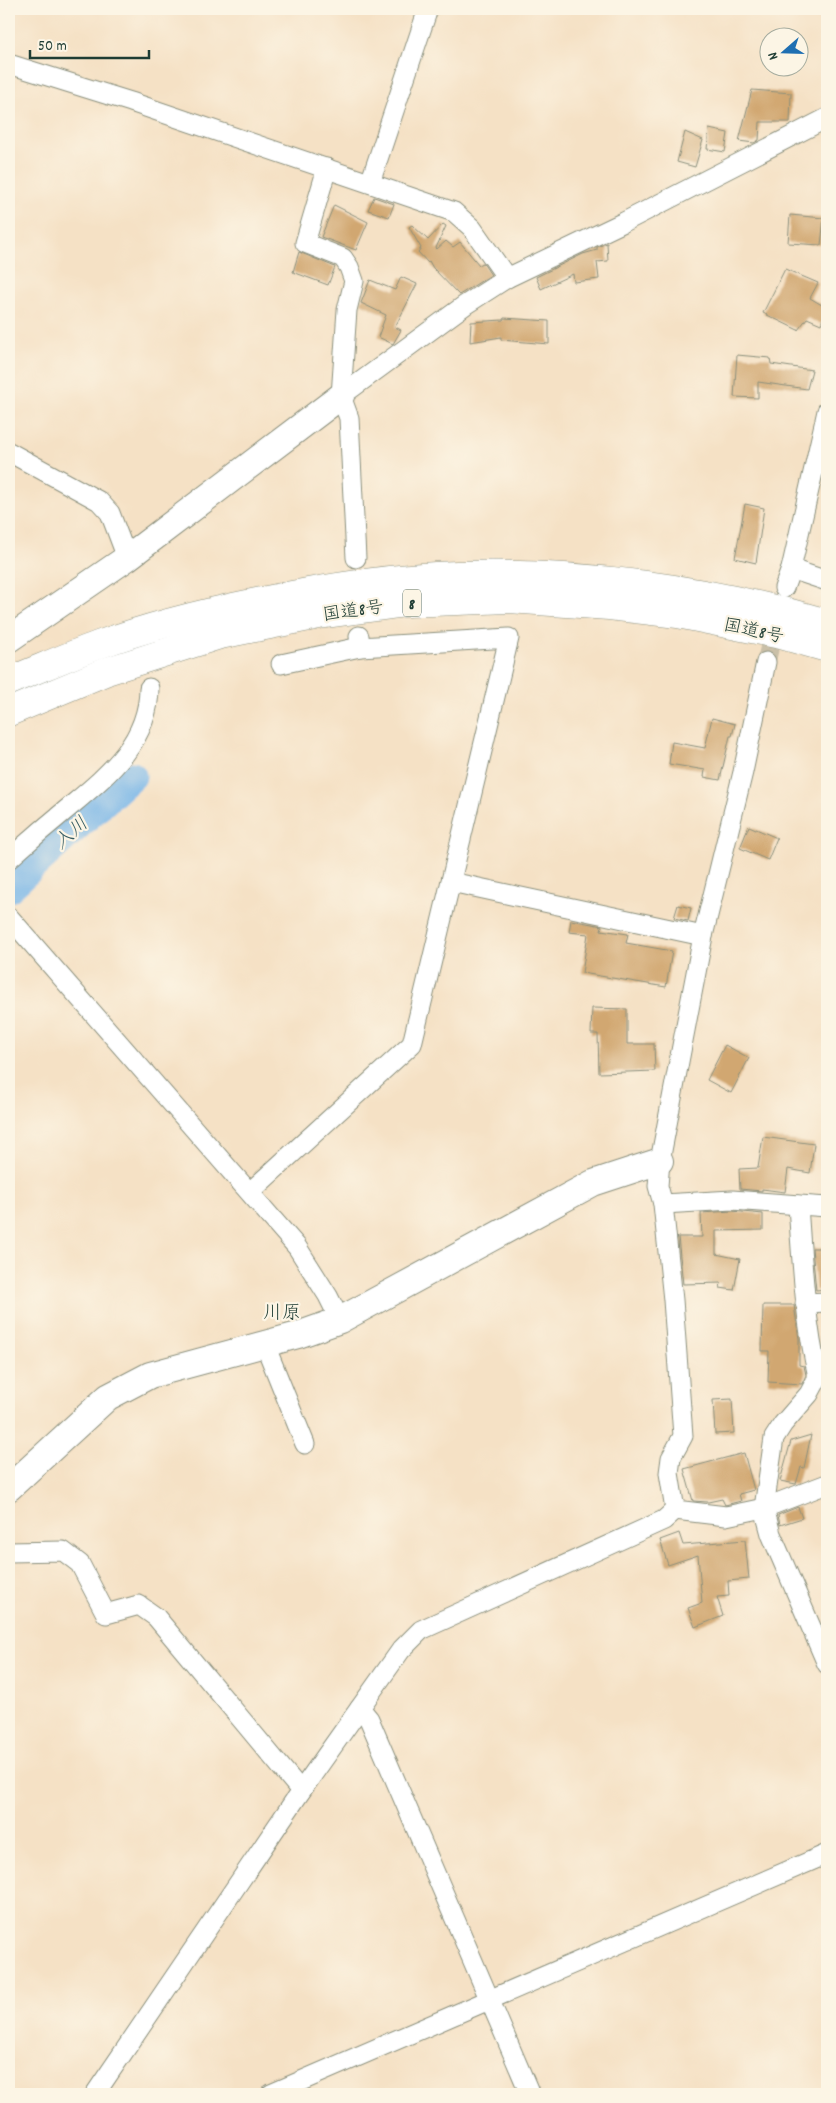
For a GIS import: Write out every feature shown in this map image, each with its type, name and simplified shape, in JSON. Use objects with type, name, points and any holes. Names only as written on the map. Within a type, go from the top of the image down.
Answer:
[{"type":"highway","name":"国道8号","points":[[9,681],[98,645],[155,626],[223,609],[311,591],[379,581],[456,575],[524,575],[674,590],[733,599],[827,623]]},
{"type":"highway","name":"国道8号","points":[[9,712],[107,671],[220,635],[319,615],[406,603],[509,599],[609,606],[678,614],[781,635],[827,648]]},
{"type":"street","points":[[370,182],[428,9]]},
{"type":"street","points":[[9,64],[131,102],[454,212],[472,228],[506,278]]},
{"type":"street","points":[[9,639],[126,558],[464,305],[506,278],[624,222],[827,118]]},
{"type":"street","points":[[327,168],[305,243],[343,258],[350,267],[354,281],[347,310],[342,396],[349,418],[356,558]]},
{"type":"street","points":[[784,588],[791,569],[827,411]]},
{"type":"street","points":[[9,452],[99,501],[110,513],[126,558]]},
{"type":"street","points":[[791,569],[827,580]]},
{"type":"street","points":[[250,1192],[412,1044],[509,638],[360,641],[281,664]]},
{"type":"street","points":[[675,1510],[669,1473],[671,1458],[684,1436],[674,1309],[663,1204],[658,1186],[660,1161],[703,936],[743,772],[766,662]]},
{"type":"street","points":[[9,858],[92,790],[120,762],[137,734],[149,705],[149,688]]},
{"type":"street","points":[[451,882],[703,936]]},
{"type":"street","points":[[9,917],[297,1247],[328,1296],[340,1320]]},
{"type":"street","points":[[9,1488],[108,1397],[150,1375],[298,1336],[340,1320],[593,1184],[660,1161]]},
{"type":"street","points":[[663,1204],[732,1200],[827,1207]]},
{"type":"street","points":[[798,1205],[805,1303],[810,1343],[818,1377],[809,1394],[783,1424],[774,1438],[764,1508],[771,1534],[827,1664]]},
{"type":"street","points":[[805,1303],[827,1302]]},
{"type":"street","points":[[265,1344],[304,1444]]},
{"type":"street","points":[[95,2094],[301,1791],[401,1650],[421,1630],[664,1520],[675,1510],[726,1516],[764,1508],[827,1484]]},
{"type":"street","points":[[9,1552],[63,1551],[80,1564],[106,1614],[139,1605],[156,1617],[301,1791]]},
{"type":"street","points":[[360,1708],[370,1719],[530,2094]]},
{"type":"street","points":[[271,2094],[827,1854]]},
{"type":"building","points":[[752,90],[791,93],[790,122],[760,122],[759,140],[754,143],[739,141]]},
{"type":"building","points":[[709,129],[728,133],[725,152],[707,149]]},
{"type":"building","points":[[685,132],[703,140],[695,167],[677,162]]},
{"type":"building","points":[[374,197],[394,204],[389,217],[368,210]]},
{"type":"building","points":[[334,205],[368,222],[356,250],[321,237]]},
{"type":"building","points":[[790,215],[824,218],[821,245],[788,243]]},
{"type":"building","points":[[443,224],[446,226],[436,248],[446,241],[453,247],[460,242],[479,265],[483,263],[491,275],[459,295],[433,268],[429,261],[428,263],[418,252],[421,248],[409,227],[412,225],[428,240]]},
{"type":"building","points":[[607,243],[608,261],[597,262],[599,279],[574,282],[573,274],[541,289],[536,277],[583,254],[597,250],[597,247]]},
{"type":"building","points":[[299,252],[335,267],[328,285],[293,272]]},
{"type":"building","points":[[785,269],[818,283],[810,298],[827,308],[821,324],[807,318],[798,330],[763,313]]},
{"type":"building","points":[[401,277],[417,284],[395,327],[401,330],[393,344],[378,337],[386,315],[361,303],[370,280],[395,290]]},
{"type":"building","points":[[504,318],[549,321],[549,344],[501,340],[501,337],[470,342],[471,322],[503,320]]},
{"type":"building","points":[[737,355],[770,358],[771,364],[812,370],[807,389],[758,382],[758,398],[734,397]]},
{"type":"building","points":[[745,504],[764,508],[756,563],[735,558]]},
{"type":"building","points":[[712,718],[735,724],[732,736],[730,736],[720,780],[704,777],[705,770],[669,764],[672,742],[705,748]]},
{"type":"building","points":[[749,826],[777,838],[768,860],[740,848]]},
{"type":"building","points":[[678,905],[691,908],[688,921],[674,918]]},
{"type":"building","points":[[571,920],[602,926],[601,930],[628,934],[626,943],[672,951],[666,987],[582,973],[588,934],[569,932]]},
{"type":"building","points":[[592,1008],[627,1009],[627,1044],[654,1044],[655,1071],[599,1073],[598,1034],[591,1034]]},
{"type":"building","points":[[725,1045],[749,1058],[731,1093],[707,1080]]},
{"type":"building","points":[[763,1137],[814,1144],[810,1173],[788,1169],[785,1192],[740,1189],[739,1169],[758,1168]]},
{"type":"building","points":[[732,1211],[763,1214],[763,1230],[716,1231],[716,1254],[740,1259],[734,1290],[720,1288],[721,1283],[683,1284],[678,1237],[702,1237],[701,1213]]},
{"type":"building","points":[[812,1248],[827,1248],[827,1289],[816,1290]]},
{"type":"building","points":[[763,1305],[794,1305],[799,1339],[799,1365],[804,1366],[806,1375],[802,1384],[768,1382],[769,1351],[762,1351]]},
{"type":"building","points":[[732,1399],[734,1433],[715,1434],[713,1400]]},
{"type":"building","points":[[811,1435],[804,1468],[801,1467],[796,1484],[780,1481],[791,1441]]},
{"type":"building","points":[[744,1453],[754,1490],[739,1494],[741,1501],[725,1505],[722,1499],[708,1502],[693,1501],[684,1469]]},
{"type":"building","points":[[798,1507],[802,1518],[780,1525],[778,1515]]},
{"type":"building","points":[[679,1533],[683,1545],[745,1540],[749,1579],[728,1581],[729,1596],[717,1597],[723,1616],[695,1627],[688,1608],[702,1603],[698,1555],[668,1565],[660,1540]]},
{"type":"waterway","name":"入川","points":[[9,888],[132,776]]},
{"type":"tunnel","points":[[766,662],[776,622]]},
{"type":"district","name":"川原","points":[[282,1311]]}]
